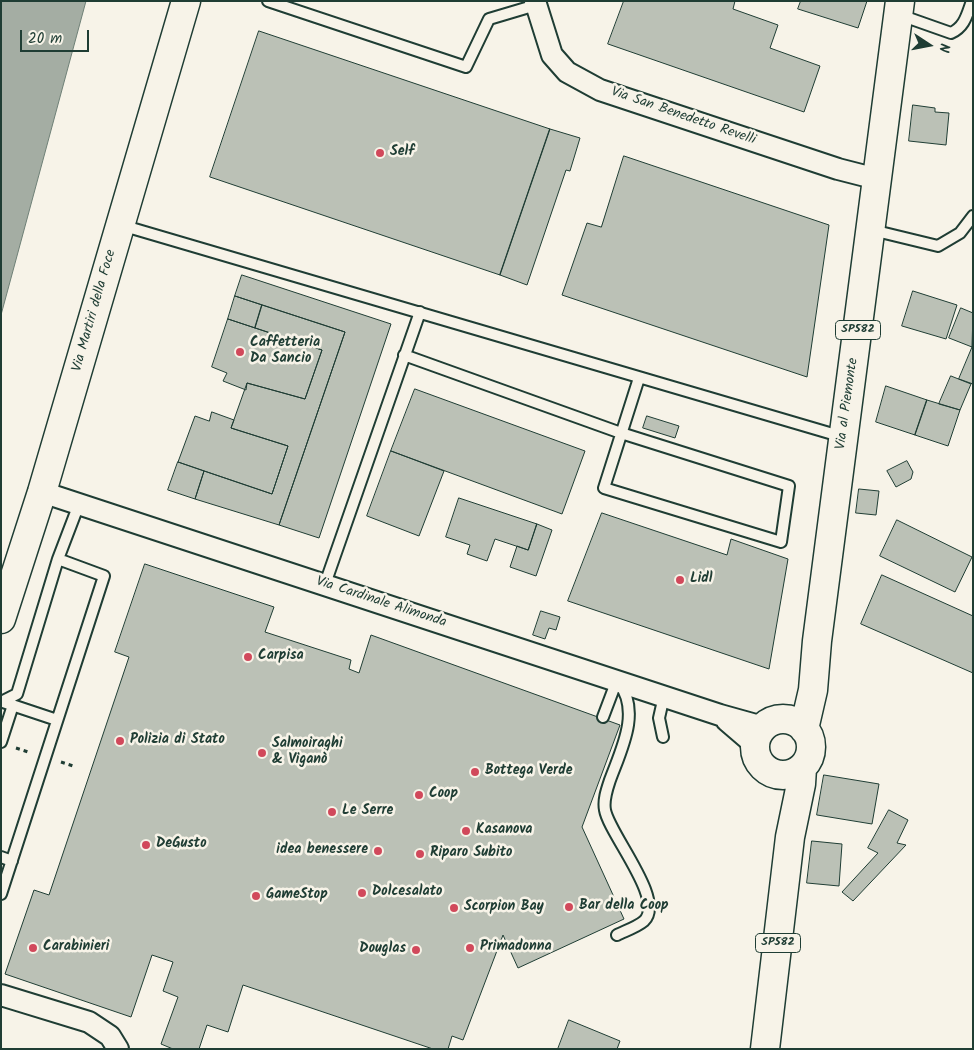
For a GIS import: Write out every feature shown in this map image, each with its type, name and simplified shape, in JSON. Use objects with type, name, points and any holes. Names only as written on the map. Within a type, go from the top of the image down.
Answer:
[{"type":"main road","name":"Via Martiri della Foce","points":[[1,619],[42,492],[186,1]]},
{"type":"main road","name":"Via al Piemonte","points":[[765,1049],[790,837],[802,768],[808,759],[811,748],[777,730],[813,690],[900,8]]},
{"type":"main road","points":[[777,730],[760,763],[776,774],[791,774],[802,768]]},
{"type":"main road","name":"Via al Piemonte","points":[[776,774],[790,837]]},
{"type":"street","name":"Via San Benedetto Revelli","points":[[536,3],[552,55],[567,72],[600,90],[838,169],[877,179]]},
{"type":"street","name":"Via Cardinale Alimonda","points":[[42,492],[720,715],[777,730]]},
{"type":"street","points":[[1,995],[89,1022],[110,1036],[118,1049]]},
{"type":"lane","points":[[268,1],[466,67],[489,19],[536,3]]},
{"type":"lane","points":[[900,8],[951,33],[958,30],[964,24],[972,1]]},
{"type":"lane","points":[[872,230],[938,246],[960,233],[973,216]]},
{"type":"lane","points":[[121,226],[844,437]]},
{"type":"lane","points":[[325,584],[420,312]]},
{"type":"lane","points":[[404,355],[621,433],[790,486],[781,542],[604,488],[621,433],[639,378]]},
{"type":"lane","points":[[2,702],[17,694],[58,559],[79,504]]},
{"type":"lane","points":[[1,894],[104,576],[58,559]]},
{"type":"lane","points":[[604,717],[617,680]]},
{"type":"lane","points":[[617,680],[626,691],[631,717],[606,794],[604,811],[648,894],[649,911],[644,921],[617,935]]},
{"type":"lane","points":[[663,738],[659,718],[664,696]]},
{"type":"lane","points":[[2,702],[57,720]]},
{"type":"lane","points":[[1,742],[14,705]]},
{"type":"lane","points":[[1,858],[12,861]]},
{"type":"shaded area","points":[[1,1],[86,1],[1,315]]},
{"type":"building","points":[[624,1],[735,1],[733,9],[778,25],[770,48],[820,66],[804,112],[608,44]]},
{"type":"building","points":[[801,1],[867,1],[858,28],[798,9]]},
{"type":"building","name":"Self","points":[[259,31],[550,129],[500,275],[210,177]]},
{"type":"building","points":[[913,105],[935,108],[935,112],[949,113],[946,145],[909,141]]},
{"type":"building","points":[[550,129],[580,138],[570,171],[566,170],[527,285],[500,275]]},
{"type":"building","points":[[624,156],[829,225],[807,377],[562,295],[587,223],[601,227]]},
{"type":"building","points":[[242,275],[391,324],[319,538],[279,525],[345,332],[235,296]]},
{"type":"building","points":[[913,291],[957,305],[946,339],[902,326]]},
{"type":"building","points":[[235,296],[262,305],[255,328],[228,319]]},
{"type":"building","points":[[262,305],[345,332],[279,525],[195,499],[204,471],[272,494],[288,446],[231,428],[247,383],[305,399],[322,350],[255,328]]},
{"type":"building","points":[[961,308],[973,313],[972,347],[949,338]]},
{"type":"building","points":[[228,319],[322,350],[305,399],[247,383],[246,390],[223,381],[227,373],[212,367]]},
{"type":"building","points":[[973,345],[973,384],[959,379]]},
{"type":"building","points":[[951,376],[971,384],[960,410],[939,404]]},
{"type":"building","points":[[886,386],[927,400],[915,435],[876,422]]},
{"type":"building","points":[[415,389],[585,451],[562,514],[391,451]]},
{"type":"building","points":[[927,400],[960,410],[948,446],[915,435]]},
{"type":"building","points":[[212,412],[234,420],[231,428],[288,446],[272,494],[178,462],[195,416],[209,421]]},
{"type":"building","points":[[647,416],[679,426],[675,438],[643,428]]},
{"type":"building","points":[[391,451],[444,471],[419,536],[367,516]]},
{"type":"building","points":[[907,461],[913,472],[911,479],[896,487],[887,471]]},
{"type":"building","points":[[178,462],[204,471],[195,499],[168,490]]},
{"type":"building","points":[[859,489],[879,491],[876,515],[856,513]]},
{"type":"building","points":[[459,498],[537,524],[528,550],[495,539],[487,561],[467,554],[470,545],[446,537]]},
{"type":"building","name":"Lidl","points":[[602,513],[727,555],[731,539],[788,559],[769,669],[568,601]]},
{"type":"building","points":[[897,520],[972,557],[955,592],[880,556]]},
{"type":"building","points":[[537,524],[552,530],[536,576],[510,567],[517,546],[528,550]]},
{"type":"building","name":"Le Serre","points":[[145,564],[274,607],[265,632],[351,660],[349,669],[359,673],[371,635],[620,725],[582,827],[624,919],[518,968],[503,935],[463,1040],[452,1036],[448,1049],[433,1049],[243,985],[228,1032],[207,1025],[199,1049],[173,1049],[161,1044],[178,997],[163,991],[173,962],[152,955],[131,1017],[5,974],[34,890],[49,895],[129,657],[115,652]]},
{"type":"building","points":[[882,575],[973,616],[973,673],[861,624]]},
{"type":"building","points":[[541,611],[560,617],[556,630],[549,628],[545,639],[533,635]]},
{"type":"building","points":[[824,775],[879,784],[872,824],[817,815]]},
{"type":"building","points":[[889,810],[908,820],[897,843],[906,845],[853,901],[842,892],[878,853],[868,848]]},
{"type":"building","points":[[812,841],[842,844],[839,886],[807,883]]},
{"type":"building","points":[[569,1020],[620,1041],[617,1049],[558,1049]]},
{"type":"place","name":"Self","points":[[380,153]]},
{"type":"place","name":"Caffetteria Da Sancio","points":[[240,352]]},
{"type":"place","name":"Lidl","points":[[680,580]]},
{"type":"place","name":"Carpisa","points":[[248,657]]},
{"type":"place","name":"Polizia di Stato","points":[[120,741]]},
{"type":"place","name":"Salmoiraghi & Viganò","points":[[262,753]]},
{"type":"place","name":"Bottega Verde","points":[[475,772]]},
{"type":"place","name":"Coop","points":[[419,795]]},
{"type":"place","name":"Le Serre","points":[[332,812]]},
{"type":"place","name":"Kasanova","points":[[466,831]]},
{"type":"place","name":"DeGusto","points":[[146,845]]},
{"type":"place","name":"idea benessere","points":[[378,851]]},
{"type":"place","name":"Riparo Subito","points":[[420,854]]},
{"type":"place","name":"Dolcesalato","points":[[362,893]]},
{"type":"place","name":"GameStop","points":[[256,896]]},
{"type":"place","name":"Bar della Coop","points":[[569,907]]},
{"type":"place","name":"Scorpion Bay","points":[[454,908]]},
{"type":"place","name":"Carabinieri","points":[[33,948]]},
{"type":"place","name":"Primadonna","points":[[470,948]]},
{"type":"place","name":"Douglas","points":[[416,950]]}]
